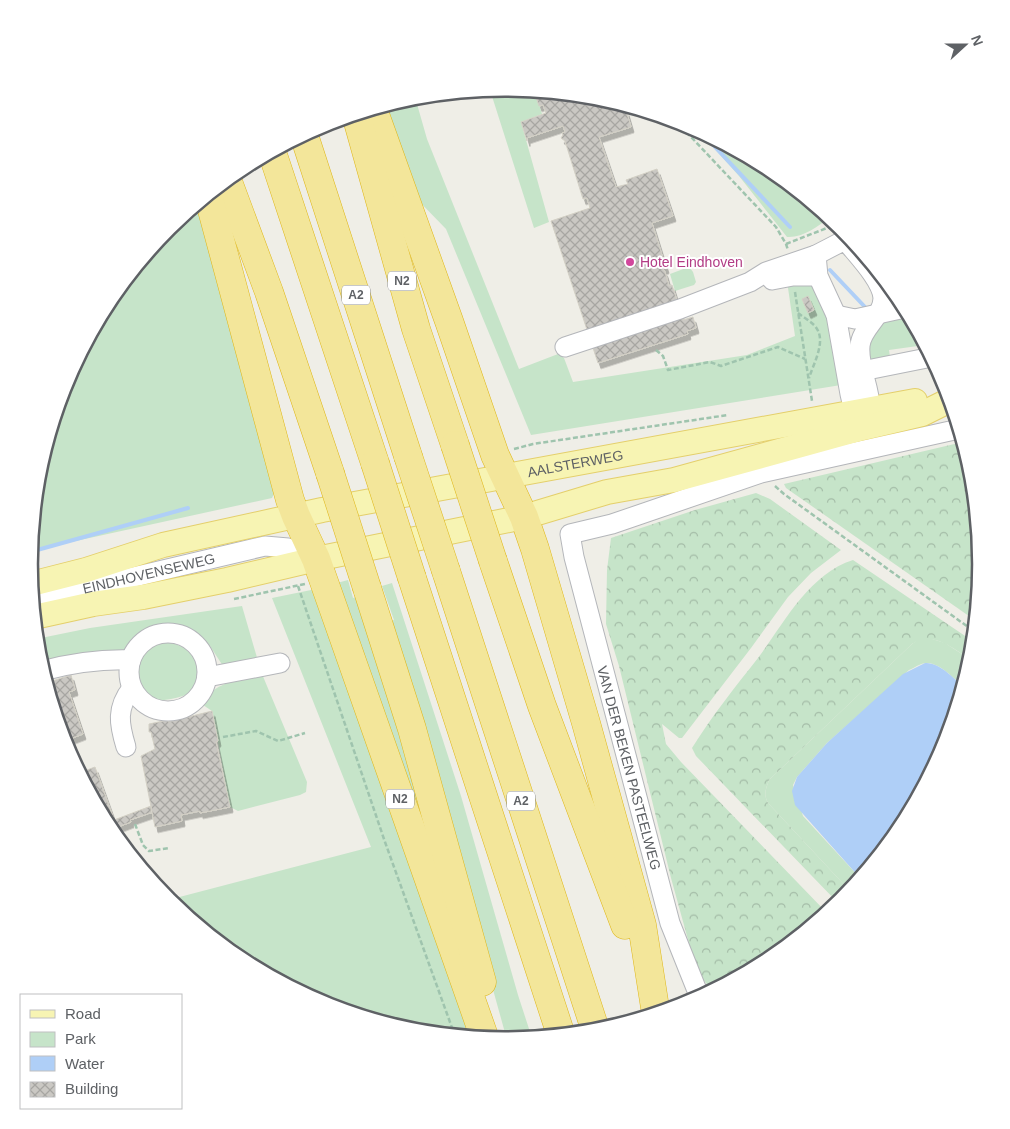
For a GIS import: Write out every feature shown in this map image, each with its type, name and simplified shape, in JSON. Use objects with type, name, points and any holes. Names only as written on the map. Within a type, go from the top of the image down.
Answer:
[{"type":"highway","name":"N2","points":[[375,116],[449,321],[494,454],[504,476]]},
{"type":"highway","name":"N2","points":[[358,121],[411,313],[493,561],[542,706],[623,920],[654,1007]]},
{"type":"highway","name":"A2","points":[[306,142],[593,1023]]},
{"type":"highway","name":"A2","points":[[274,158],[559,1029]]},
{"type":"highway","name":"N2","points":[[230,187],[269,292],[330,473],[412,729],[497,1032]]},
{"type":"highway","points":[[210,202],[254,371],[296,516],[316,559]]},
{"type":"highway","points":[[504,476],[524,517]]},
{"type":"highway","name":"N2","points":[[524,517],[536,549],[642,925],[655,1007]]},
{"type":"highway","name":"N2","points":[[316,559],[482,1031]]},
{"type":"main road","name":"AALSTERWEG","points":[[265,571],[524,517],[607,492],[674,480],[721,467],[863,416],[924,400],[943,402]]},
{"type":"main road","name":"AALSTERWEG","points":[[262,535],[296,516],[322,510],[504,476],[863,416]]},
{"type":"main road","name":"EINDHOVENSEWEG","points":[[39,582],[86,570],[163,545],[262,535]]},
{"type":"main road","name":"EINDHOVENSEWEG","points":[[40,616],[93,604],[143,597],[265,571]]},
{"type":"street","points":[[565,346],[680,309],[750,282],[768,281],[816,256],[839,238]]},
{"type":"street","points":[[816,256],[818,276],[836,315],[854,372],[863,416]]},
{"type":"street","points":[[792,270],[818,276]]},
{"type":"street","points":[[854,372],[864,334],[878,313],[883,299],[890,300]]},
{"type":"street","points":[[836,315],[855,319],[878,313]]},
{"type":"street","points":[[854,372],[924,358]]},
{"type":"street","name":"AALSTERWEG","points":[[570,534],[647,513],[761,473],[953,430]]},
{"type":"street","name":"AALSTERWEG","points":[[721,467],[746,468],[761,473]]},
{"type":"street","name":"VAN DER BEKEN PASTEELWEG","points":[[570,534],[576,566],[670,923],[697,990]]},
{"type":"street","points":[[262,535],[316,559]]},
{"type":"street","name":"EINDHOVENSEWEG","points":[[39,599],[262,535]]},
{"type":"street","points":[[166,634],[182,637],[193,642],[202,652],[207,665],[207,677],[203,692],[188,706],[162,711],[143,704],[134,694],[129,681],[128,667],[131,660],[141,643],[153,636],[166,634]]},
{"type":"street","points":[[49,669],[71,663],[111,659],[131,660]]},
{"type":"street","points":[[207,677],[280,663]]},
{"type":"street","points":[[126,747],[121,730],[120,711],[124,698],[132,688]]},
{"type":"path","points":[[690,135],[776,227],[786,244],[837,235]]},
{"type":"path","points":[[792,270],[812,401]]},
{"type":"path","points":[[798,313],[814,325],[820,336],[819,347],[808,379]]},
{"type":"path","points":[[656,350],[663,356],[668,370],[710,362],[721,366],[778,347],[805,359]]},
{"type":"path","name":"AALSTERWEG","points":[[533,444],[728,415]]},
{"type":"path","points":[[761,473],[784,494],[969,627]]},
{"type":"path","points":[[298,586],[452,1029]]},
{"type":"path","points":[[223,737],[256,731],[278,741],[305,733]]},
{"type":"path","points":[[135,824],[142,845],[149,851],[169,848]]},
{"type":"green space","points":[[492,97],[537,98],[542,114],[521,122],[549,222],[534,228]]},
{"type":"green space","points":[[417,105],[427,139],[519,369],[558,354],[564,358],[573,382],[747,355],[795,336],[787,281],[815,282],[827,301],[841,385],[531,435],[446,229],[411,193],[382,114]]},
{"type":"green space","points":[[711,145],[765,176],[823,222],[804,234],[787,237],[739,176]]},
{"type":"green space","points":[[204,208],[223,302],[275,491],[272,498],[38,549],[41,503],[53,444],[62,414],[86,358],[116,305],[134,280],[174,234]]},
{"type":"green space","points":[[690,268],[693,272],[696,282],[694,285],[675,291],[670,274]]},
{"type":"green space","points":[[899,313],[918,346],[889,350],[890,357],[865,361],[865,350],[869,334],[872,329]]},
{"type":"green space","points":[[957,443],[969,503],[972,564],[970,617],[786,488],[784,484]]},
{"type":"green space","points":[[756,493],[770,499],[841,550],[811,573],[788,597],[682,738],[679,738],[662,724],[666,744],[681,762],[822,908],[765,953],[708,986],[695,965],[671,878],[619,666],[606,624],[607,570],[611,538],[695,510]]},
{"type":"green space","points":[[853,560],[967,637],[964,655],[950,646],[935,640],[920,640],[912,644],[769,780],[765,794],[768,803],[845,885],[833,898],[696,756],[692,748],[799,601],[823,576]]},
{"type":"green space","points":[[348,580],[353,598],[356,597],[388,693],[470,973],[337,583]]},
{"type":"green space","points":[[392,583],[461,796],[530,1031],[505,1032],[444,813],[386,623],[394,620],[382,586]]},
{"type":"green space","points":[[316,589],[474,1031],[444,1028],[384,1016],[355,1007],[298,984],[245,953],[220,935],[177,898],[371,847],[272,598]]},
{"type":"green space","points":[[242,606],[258,661],[223,666],[210,646],[195,636],[159,630],[141,637],[123,653],[48,665],[43,638],[90,628]]},
{"type":"green space","points":[[929,638],[945,643],[964,655],[958,682],[933,664],[923,663],[909,670],[827,743],[797,777],[793,785],[803,816],[856,873],[845,885],[768,803],[765,794],[767,786],[769,780],[919,639]]},
{"type":"green space","points":[[156,641],[176,644],[194,654],[200,661],[203,670],[202,678],[190,692],[174,698],[157,701],[143,696],[135,687],[132,668],[135,656],[138,651]]},
{"type":"green space","points":[[262,674],[307,782],[306,792],[238,811],[230,807],[212,711],[200,703],[221,686],[236,680]]},
{"type":"water","points":[[925,663],[930,663],[941,668],[958,682],[937,743],[910,798],[876,849],[856,873],[795,805],[792,791],[797,777],[827,743],[903,674]]},
{"type":"building","points":[[536,98],[596,106],[627,113],[631,127],[599,137],[616,187],[628,184],[626,180],[657,169],[673,216],[652,223],[666,268],[663,269],[669,286],[672,285],[683,320],[693,317],[696,328],[687,331],[688,334],[598,363],[551,221],[590,208],[587,198],[583,199],[565,141],[561,138],[562,133],[565,132],[563,126],[527,138],[527,141],[521,122],[546,113],[543,105],[539,106]]},
{"type":"building","points":[[808,296],[814,310],[808,313],[802,299]]},
{"type":"building","points":[[71,675],[75,690],[69,692],[83,734],[71,739],[52,681]]},
{"type":"building","points":[[212,711],[218,741],[216,742],[230,807],[181,815],[182,821],[155,827],[141,756],[155,749],[151,732],[149,732],[149,724],[168,720],[168,722]]},
{"type":"building","points":[[95,767],[114,820],[151,806],[151,814],[130,820],[131,822],[118,827],[100,798],[86,770]]},
{"type":"waterway","points":[[714,146],[790,227]]},
{"type":"waterway","points":[[830,270],[865,307]]},
{"type":"waterway","points":[[38,550],[188,508]]},
{"type":"place","name":"Hotel Eindhoven","points":[[630,262]]}]
